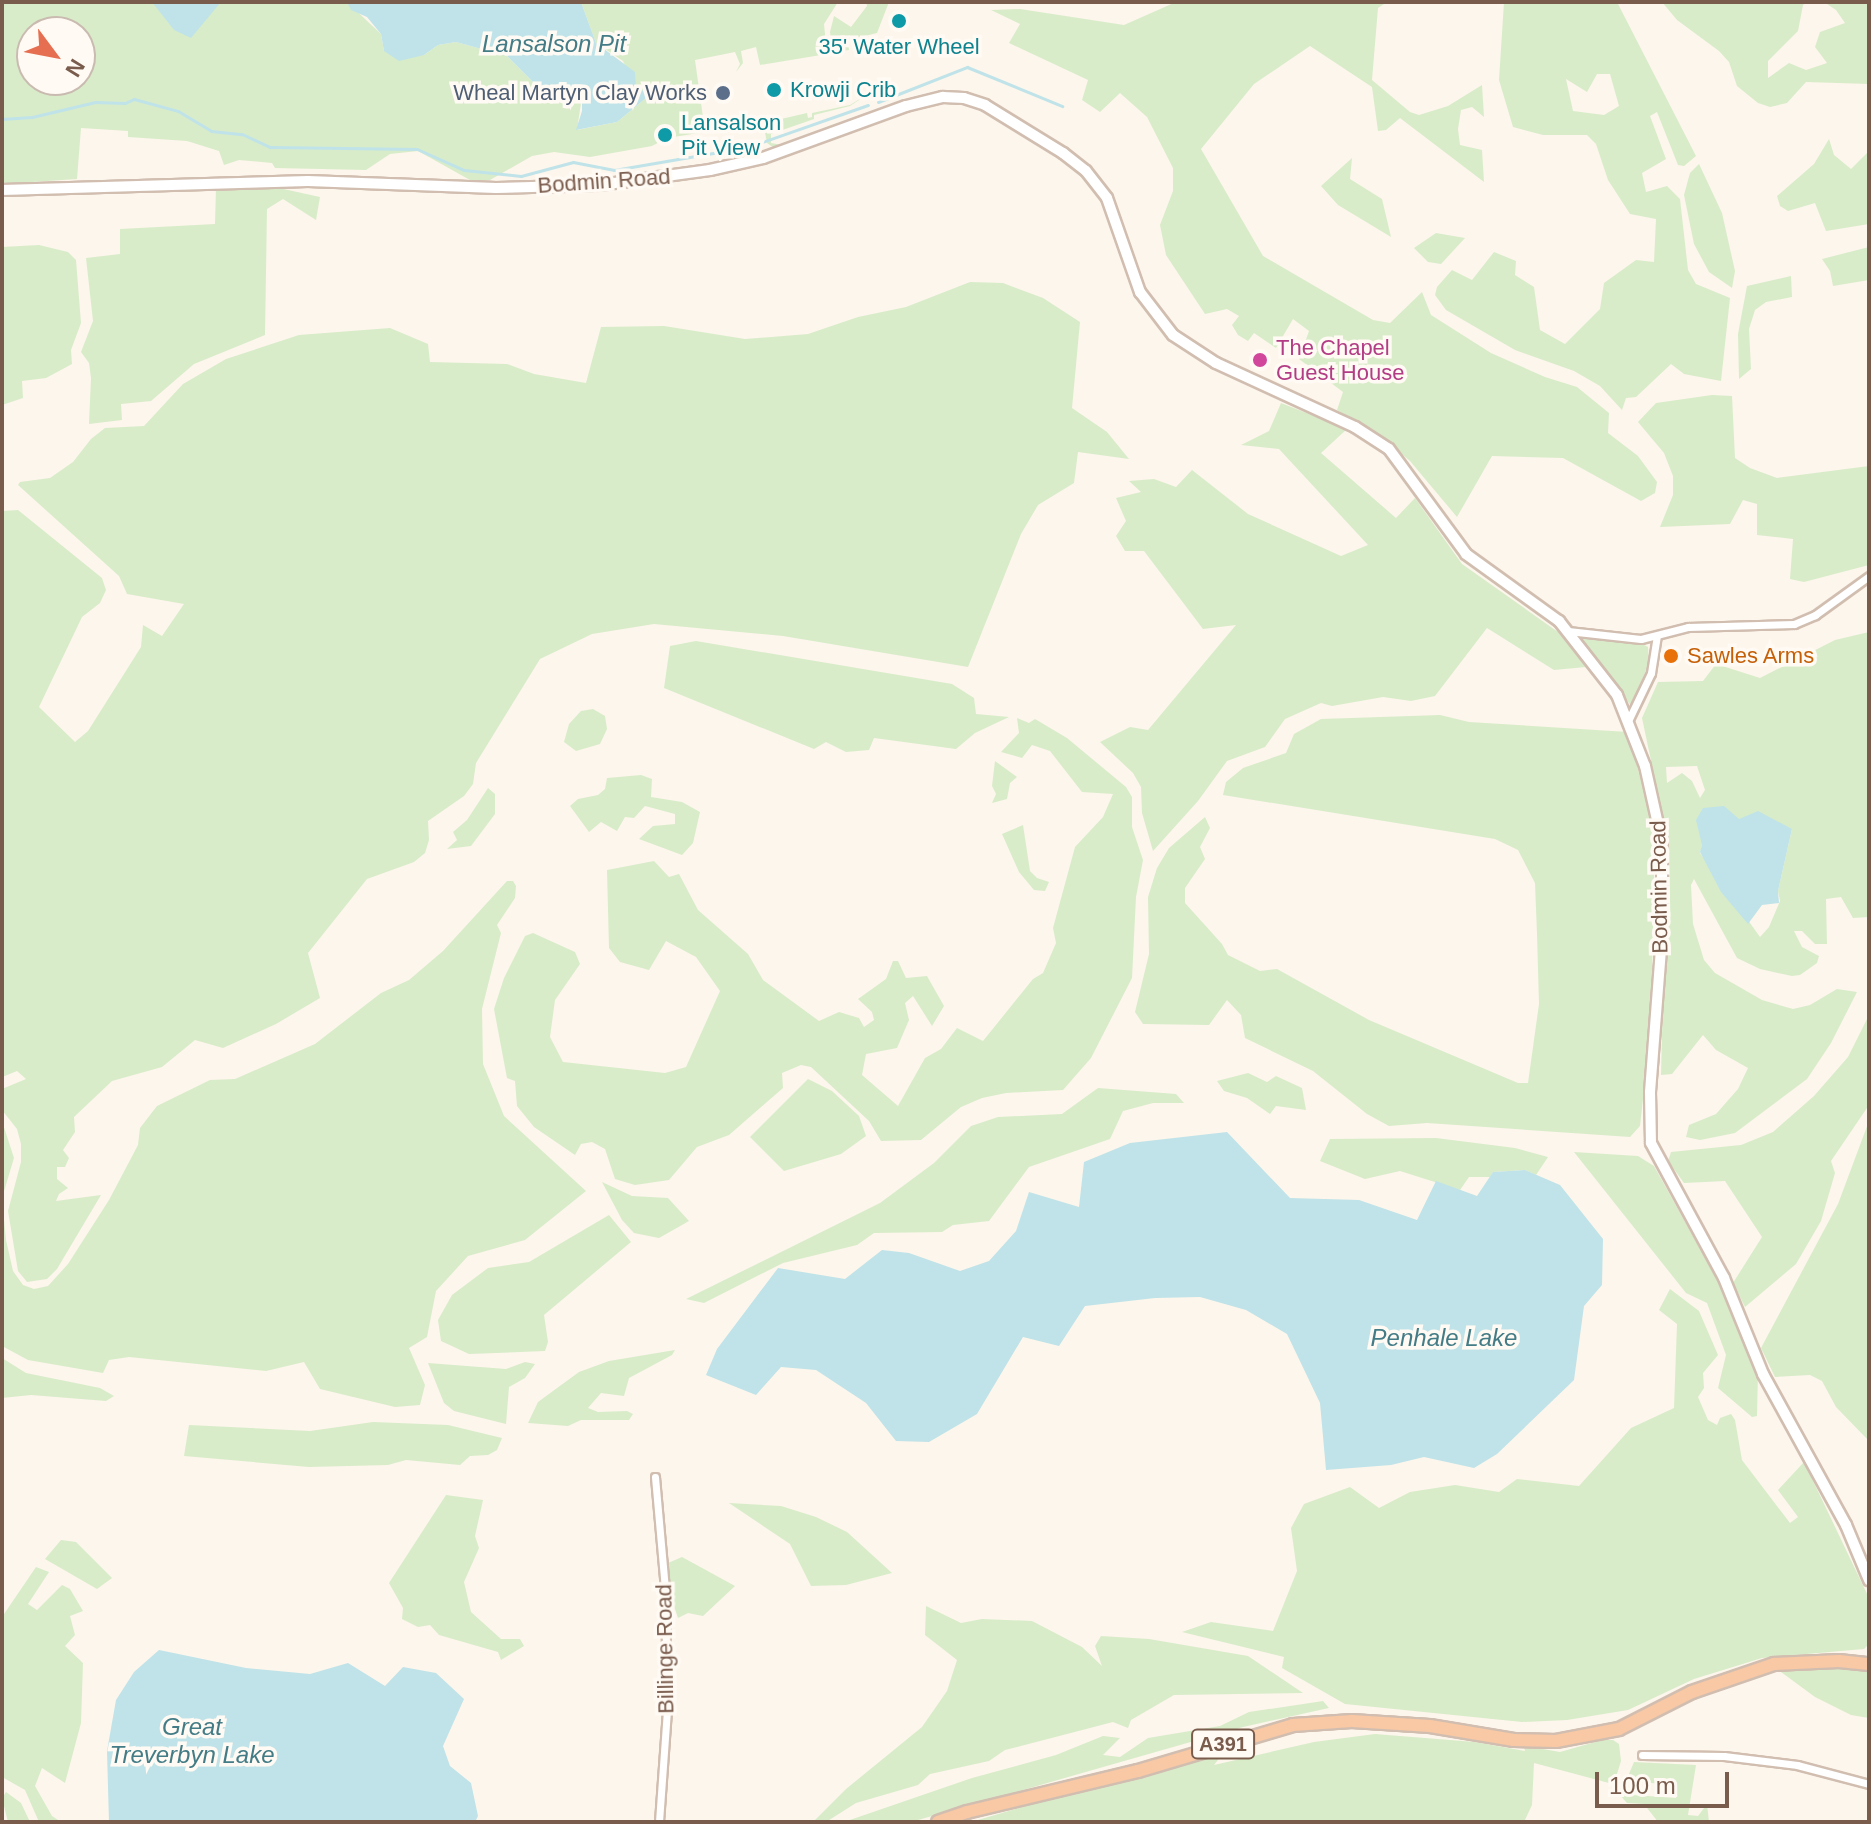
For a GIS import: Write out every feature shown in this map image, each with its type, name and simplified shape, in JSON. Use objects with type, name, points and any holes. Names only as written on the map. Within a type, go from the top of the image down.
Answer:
[{"type":"highway","name":"A391","points":[[1839,1661],[1869,1652]]},
{"type":"highway","name":"A391","points":[[938,1822],[1138,1771],[1293,1725],[1352,1721],[1399,1724],[1514,1740],[1556,1741],[1619,1729],[1692,1692],[1774,1664],[1839,1661],[1869,1664]]},
{"type":"main road","name":"Bodmin Road","points":[[2,190],[308,181],[496,188],[600,185],[684,175],[763,158],[932,98],[974,101],[1042,138],[1095,181],[1112,208],[1140,292],[1173,335],[1216,363],[1382,443],[1407,468],[1466,554],[1540,605],[1568,631],[1609,683],[1629,719],[1656,808],[1662,854],[1659,1009],[1649,1114],[1651,1143],[1724,1278],[1763,1374],[1846,1525],[1869,1580]]},
{"type":"street","points":[[1568,631],[1581,630],[1632,639],[1688,627],[1801,622],[1869,576]]},
{"type":"street","points":[[1629,719],[1651,673],[1657,636]]},
{"type":"street","name":"Billinge Road","points":[[655,1477],[665,1590],[667,1710],[659,1822]]},
{"type":"street","points":[[1642,1755],[1724,1756],[1797,1765],[1869,1784]]},
{"type":"green space","points":[[2,2],[347,2],[381,34],[384,51],[424,55],[438,45],[456,42],[507,56],[535,84],[572,90],[582,96],[577,130],[617,122],[646,98],[636,89],[623,61],[596,43],[581,2],[838,2],[824,24],[827,54],[760,65],[756,47],[741,51],[743,63],[736,72],[740,64],[735,52],[695,60],[705,132],[667,138],[652,146],[590,157],[554,152],[532,156],[490,180],[470,180],[418,151],[390,154],[366,170],[275,168],[272,163],[239,160],[224,165],[219,151],[187,141],[128,137],[128,131],[81,128],[77,179],[2,184]]},
{"type":"green space","points":[[866,2],[889,2],[877,33],[848,40],[849,50],[832,52],[830,32],[834,16],[851,27],[867,6]]},
{"type":"green space","points":[[1176,2],[1387,2],[1378,8],[1372,80],[1410,112],[1419,115],[1448,106],[1482,85],[1484,117],[1472,107],[1461,110],[1458,129],[1460,145],[1482,150],[1484,182],[1400,118],[1386,130],[1378,131],[1372,87],[1310,46],[1254,84],[1201,149],[1263,256],[1373,320],[1390,323],[1422,292],[1431,315],[1491,353],[1545,377],[1577,387],[1609,413],[1608,433],[1638,456],[1657,482],[1655,493],[1641,501],[1563,458],[1492,456],[1457,517],[1410,461],[1378,434],[1337,410],[1343,392],[1299,359],[1309,331],[1293,319],[1276,348],[1254,333],[1248,341],[1238,335],[1232,325],[1239,316],[1227,309],[1205,314],[1166,255],[1160,225],[1173,191],[1173,168],[1147,117],[1120,93],[1100,112],[1082,100],[1088,80],[1009,43],[1020,24],[991,10],[1020,9],[1124,25]]},
{"type":"green space","points":[[1504,2],[1617,2],[1696,156],[1684,166],[1678,165],[1657,112],[1650,116],[1666,159],[1642,173],[1646,192],[1667,186],[1680,199],[1688,270],[1696,284],[1730,298],[1721,381],[1684,374],[1671,364],[1636,397],[1626,398],[1622,410],[1600,386],[1574,371],[1515,350],[1446,310],[1435,295],[1437,287],[1452,270],[1472,280],[1494,252],[1516,261],[1515,275],[1534,287],[1540,330],[1565,344],[1600,309],[1604,283],[1636,260],[1654,262],[1656,219],[1630,214],[1608,180],[1596,144],[1587,135],[1543,135],[1513,127],[1499,80]],"holes":[[[1597,74],[1610,74],[1619,106],[1604,115],[1573,111],[1566,79],[1587,92]]]},
{"type":"green space","points":[[1662,2],[1807,2],[1803,5],[1798,31],[1768,61],[1768,78],[1789,63],[1806,70],[1827,63],[1815,47],[1820,32],[1845,23],[1836,10],[1824,2],[1869,2],[1869,84],[1806,82],[1787,103],[1770,107],[1758,103],[1737,86],[1729,62],[1719,51],[1677,20]]},
{"type":"green space","points":[[871,92],[850,106],[814,115],[814,119],[771,134],[771,143],[787,146],[774,148],[767,143],[764,127],[768,122],[807,113],[808,118],[812,117],[812,113],[850,105]]},
{"type":"green space","points":[[1829,139],[1834,155],[1851,169],[1869,151],[1869,224],[1826,231],[1815,203],[1788,211],[1780,206],[1777,196],[1814,164]]},
{"type":"green space","points":[[1352,158],[1350,179],[1382,199],[1391,237],[1338,205],[1321,186]]},
{"type":"green space","points":[[1699,164],[1722,213],[1735,271],[1732,288],[1709,272],[1694,244],[1684,195],[1690,173]]},
{"type":"green space","points":[[270,186],[320,197],[316,220],[283,199],[267,209],[265,335],[194,364],[151,401],[121,404],[122,420],[89,424],[91,378],[89,363],[81,352],[93,321],[86,258],[120,254],[120,229],[215,224],[216,188]]},
{"type":"green space","points":[[1436,233],[1465,238],[1441,264],[1428,262],[1414,248]]},
{"type":"green space","points":[[39,245],[68,252],[76,260],[81,323],[71,350],[72,364],[46,378],[22,381],[23,398],[2,405],[2,247]]},
{"type":"green space","points":[[1869,247],[1869,280],[1833,286],[1830,271],[1822,259]]},
{"type":"green space","points":[[1791,276],[1792,297],[1766,302],[1755,310],[1749,329],[1751,369],[1739,379],[1738,334],[1747,286]]},
{"type":"green space","points":[[970,282],[1003,283],[1043,298],[1080,322],[1072,408],[1107,432],[1129,459],[1078,452],[1074,483],[1038,505],[1021,534],[968,667],[783,636],[654,624],[592,634],[540,659],[476,763],[473,784],[464,796],[428,821],[429,840],[425,853],[414,862],[367,879],[308,953],[320,998],[276,1024],[223,1048],[195,1040],[162,1067],[112,1081],[74,1117],[75,1132],[63,1150],[69,1158],[65,1167],[57,1167],[57,1179],[68,1188],[59,1194],[56,1201],[101,1195],[57,1269],[47,1279],[27,1282],[18,1271],[8,1211],[21,1162],[21,1144],[17,1129],[2,1110],[2,1089],[26,1079],[17,1071],[2,1077],[2,511],[18,510],[102,578],[106,590],[100,603],[82,617],[39,707],[75,742],[88,731],[141,647],[143,625],[162,636],[184,604],[127,594],[119,576],[18,485],[20,482],[50,478],[73,462],[91,439],[105,428],[144,426],[183,384],[226,359],[299,335],[390,328],[428,344],[430,362],[507,364],[534,374],[586,383],[601,327],[664,326],[745,339],[808,334],[858,317],[906,307]]},
{"type":"green space","points":[[1712,395],[1732,396],[1735,458],[1750,468],[1777,478],[1869,466],[1869,565],[1804,582],[1790,579],[1793,539],[1757,535],[1757,504],[1743,500],[1730,524],[1660,527],[1673,495],[1673,476],[1664,453],[1638,422],[1656,403]]},
{"type":"green space","points":[[1281,403],[1347,429],[1321,453],[1396,518],[1415,498],[1462,564],[1558,632],[1586,667],[1554,670],[1487,628],[1435,696],[1411,701],[1383,697],[1332,706],[1321,703],[1285,719],[1265,747],[1227,761],[1198,801],[1153,851],[1142,813],[1141,787],[1133,773],[1100,742],[1130,727],[1148,730],[1236,625],[1203,629],[1144,551],[1125,551],[1116,536],[1126,521],[1116,498],[1141,492],[1129,481],[1154,479],[1176,487],[1192,470],[1248,514],[1341,556],[1368,545],[1279,449],[1241,445],[1269,431]]},
{"type":"green space","points":[[1576,630],[1632,639],[1648,647],[1649,663],[1631,706]]},
{"type":"green space","points":[[1869,632],[1869,917],[1853,918],[1841,897],[1826,899],[1827,944],[1815,944],[1802,931],[1794,931],[1802,947],[1819,956],[1817,963],[1800,975],[1792,976],[1760,969],[1737,958],[1694,879],[1691,885],[1693,924],[1704,960],[1715,973],[1762,1000],[1793,1009],[1810,1005],[1837,989],[1857,992],[1831,1043],[1807,1079],[1735,1133],[1700,1140],[1686,1137],[1689,1125],[1716,1114],[1738,1089],[1748,1068],[1716,1050],[1703,1035],[1672,1074],[1661,1075],[1667,836],[1642,718],[1658,682],[1703,681],[1716,664],[1760,678],[1835,640]],"holes":[[[1697,766],[1705,790],[1700,798],[1692,781],[1682,773],[1667,783],[1666,767]],[[1792,829],[1778,891],[1780,901],[1769,927],[1760,937],[1700,853],[1702,845]]]},
{"type":"green space","points":[[696,641],[952,684],[974,698],[976,714],[1009,717],[975,733],[956,749],[874,738],[869,750],[846,752],[826,742],[814,749],[664,688],[670,646]]},
{"type":"green space","points":[[593,709],[605,716],[607,729],[600,744],[576,751],[564,742],[569,724],[581,711]]},
{"type":"green space","points":[[1440,715],[1469,722],[1628,732],[1655,833],[1651,1028],[1640,1126],[1630,1137],[1427,1123],[1389,1126],[1367,1114],[1313,1071],[1245,1038],[1241,1015],[1227,1000],[1209,1025],[1143,1024],[1135,1012],[1149,954],[1148,897],[1157,868],[1169,848],[1205,817],[1210,828],[1200,847],[1205,859],[1185,888],[1185,903],[1228,955],[1260,971],[1277,969],[1369,1020],[1518,1083],[1528,1083],[1539,1004],[1535,883],[1518,850],[1495,839],[1223,795],[1226,782],[1243,768],[1286,753],[1294,734],[1321,719]]},
{"type":"green space","points":[[1017,718],[1029,723],[1035,719],[1067,738],[1126,787],[1132,797],[1132,827],[1143,860],[1136,897],[1132,978],[1091,1058],[1063,1090],[1006,1093],[982,1098],[961,1107],[921,1140],[881,1141],[869,1121],[811,1067],[801,1065],[782,1073],[783,1088],[729,1135],[697,1147],[669,1180],[635,1185],[615,1179],[605,1149],[592,1142],[581,1144],[575,1155],[534,1127],[517,1106],[515,1081],[507,1078],[494,1009],[504,978],[525,936],[533,933],[575,952],[580,964],[555,1000],[550,1037],[563,1062],[665,1073],[686,1067],[720,991],[696,957],[666,941],[649,970],[620,962],[609,948],[607,870],[654,861],[669,877],[679,874],[698,910],[748,954],[763,980],[819,1021],[839,1012],[859,1018],[864,1027],[874,1020],[872,1012],[858,999],[886,979],[893,961],[898,961],[906,978],[927,976],[944,1006],[932,1026],[913,996],[905,1003],[909,1020],[897,1048],[866,1054],[862,1075],[898,1106],[925,1058],[941,1049],[957,1028],[983,1041],[1033,979],[1043,973],[1056,943],[1053,928],[1075,847],[1103,817],[1113,794],[1082,792],[1050,751],[1032,745],[1022,758],[1001,752],[1019,733]]},
{"type":"green space","points":[[995,761],[1017,777],[1010,783],[1007,799],[992,803],[996,794],[992,786]]},
{"type":"green space","points":[[641,775],[652,779],[651,797],[682,802],[700,812],[693,843],[682,855],[639,839],[653,826],[675,824],[675,814],[645,806],[634,818],[625,817],[617,831],[601,822],[589,832],[570,806],[578,799],[598,795],[605,789],[607,778]]},
{"type":"green space","points":[[488,788],[495,794],[495,814],[471,846],[447,849],[457,840],[453,832],[467,820]]},
{"type":"green space","points":[[1023,825],[1030,871],[1037,878],[1049,882],[1045,891],[1034,890],[1019,872],[1002,834]]},
{"type":"green space","points":[[507,881],[513,881],[515,898],[497,925],[501,933],[482,1009],[483,1064],[504,1116],[586,1191],[525,1240],[468,1256],[436,1291],[427,1337],[409,1348],[425,1385],[420,1405],[395,1407],[320,1389],[304,1362],[266,1371],[129,1357],[109,1360],[103,1373],[28,1360],[2,1346],[2,1198],[13,1271],[23,1285],[34,1289],[48,1286],[68,1264],[109,1200],[138,1145],[140,1128],[157,1106],[210,1080],[235,1079],[315,1044],[381,993],[409,980],[443,951]]},
{"type":"green space","points":[[1869,1015],[1869,1105],[1831,1161],[1835,1173],[1821,1221],[1796,1264],[1745,1307],[1733,1283],[1762,1237],[1725,1181],[1684,1183],[1668,1161],[1671,1152],[1741,1145],[1773,1132],[1814,1096],[1848,1057]]},
{"type":"green space","points":[[1248,1073],[1267,1082],[1276,1076],[1302,1088],[1306,1110],[1276,1106],[1270,1114],[1247,1098],[1224,1091],[1217,1081]]},
{"type":"green space","points":[[808,1079],[832,1091],[859,1116],[866,1136],[841,1154],[784,1171],[750,1137]]},
{"type":"green space","points":[[1098,1088],[1176,1094],[1184,1103],[1153,1103],[1123,1111],[1110,1139],[1029,1167],[989,1221],[953,1225],[942,1232],[874,1233],[857,1245],[783,1263],[704,1303],[686,1299],[880,1203],[934,1163],[971,1126],[998,1117],[1062,1114]]},
{"type":"green space","points":[[2,1121],[14,1158],[2,1198]]},
{"type":"green space","points":[[1869,1121],[1869,1441],[1836,1407],[1822,1381],[1810,1375],[1775,1377],[1761,1348],[1838,1204]]},
{"type":"green space","points":[[1436,1138],[1515,1148],[1548,1157],[1536,1175],[1525,1170],[1493,1172],[1490,1177],[1469,1177],[1460,1190],[1400,1171],[1365,1179],[1320,1161],[1330,1139]]},
{"type":"green space","points":[[1574,1152],[1638,1156],[1654,1166],[1715,1276],[1758,1372],[1757,1416],[1752,1417],[1718,1388],[1726,1355],[1707,1303],[1686,1293]]},
{"type":"green space","points":[[602,1182],[632,1196],[668,1198],[689,1221],[659,1238],[634,1233],[622,1220]]},
{"type":"green space","points":[[609,1215],[631,1242],[544,1315],[548,1342],[545,1351],[469,1354],[441,1341],[438,1320],[452,1295],[488,1268],[529,1262]]},
{"type":"green space","points":[[1670,1289],[1699,1311],[1718,1355],[1703,1373],[1704,1388],[1698,1397],[1708,1420],[1717,1425],[1720,1418],[1731,1414],[1735,1420],[1742,1460],[1790,1523],[1798,1517],[1778,1490],[1804,1462],[1869,1598],[1869,1644],[1864,1649],[1762,1658],[1694,1679],[1628,1710],[1567,1720],[1522,1722],[1345,1704],[1282,1668],[1284,1657],[1182,1632],[1211,1622],[1273,1631],[1297,1571],[1291,1528],[1304,1504],[1350,1487],[1379,1508],[1410,1492],[1455,1485],[1499,1492],[1517,1479],[1579,1486],[1631,1428],[1674,1408],[1677,1324],[1659,1310]]},
{"type":"green space","points":[[675,1350],[672,1355],[629,1378],[624,1396],[601,1393],[588,1408],[598,1412],[627,1411],[633,1414],[629,1420],[581,1420],[568,1426],[528,1423],[538,1402],[579,1372],[609,1361]]},
{"type":"green space","points":[[2,1358],[26,1373],[100,1388],[114,1396],[106,1401],[31,1395],[2,1398]]},
{"type":"green space","points":[[525,1362],[535,1364],[525,1378],[509,1387],[506,1424],[454,1411],[444,1403],[428,1363],[506,1369]]},
{"type":"green space","points":[[373,1422],[448,1425],[502,1438],[497,1450],[488,1455],[470,1456],[460,1465],[406,1460],[388,1465],[309,1467],[184,1456],[189,1425],[310,1431]]},
{"type":"green space","points":[[446,1495],[483,1500],[475,1536],[479,1548],[464,1582],[471,1612],[501,1639],[520,1639],[524,1646],[501,1660],[498,1652],[439,1635],[430,1625],[418,1627],[402,1619],[403,1608],[389,1583]]},
{"type":"green space","points":[[729,1503],[781,1506],[816,1517],[847,1532],[892,1573],[846,1585],[811,1586],[790,1544]]},
{"type":"green space","points":[[61,1540],[76,1542],[112,1578],[97,1589],[45,1559]]},
{"type":"green space","points":[[682,1557],[735,1586],[703,1616],[688,1613],[678,1618],[671,1597],[668,1563]]},
{"type":"green space","points":[[36,1567],[49,1572],[28,1604],[37,1610],[62,1585],[70,1589],[83,1611],[70,1616],[75,1635],[65,1646],[83,1663],[81,1723],[65,1783],[42,1768],[35,1786],[52,1816],[61,1822],[39,1822],[25,1790],[2,1777],[2,1617]]},
{"type":"green space","points":[[926,1606],[961,1623],[982,1619],[1032,1621],[1082,1647],[1102,1666],[1095,1646],[1101,1636],[1149,1639],[1248,1656],[1303,1693],[1174,1695],[1131,1720],[1128,1728],[1113,1722],[1005,1750],[989,1761],[930,1774],[918,1785],[856,1803],[826,1822],[813,1822],[846,1789],[922,1727],[947,1691],[957,1660],[925,1635]]},
{"type":"green space","points":[[1814,1663],[1869,1672],[1869,1718],[1851,1715],[1815,1697],[1781,1672],[1780,1667]]},
{"type":"green space","points":[[1323,1701],[1329,1708],[1243,1727],[911,1822],[844,1822],[972,1778],[1056,1755],[1103,1736],[1120,1738],[1103,1755],[1120,1757],[1148,1738],[1220,1726],[1249,1712]]},
{"type":"green space","points":[[1375,1734],[1560,1752],[1602,1740],[1613,1740],[1619,1744],[1621,1761],[1617,1774],[1609,1783],[1534,1763],[1532,1805],[1524,1822],[971,1822],[1228,1747],[1214,1765],[1314,1742]]},
{"type":"green space","points":[[1634,1762],[1696,1765],[1688,1815],[1698,1816],[1707,1804],[1709,1822],[1658,1822],[1644,1804],[1627,1803],[1619,1794],[1676,1798],[1676,1785],[1626,1781]]},
{"type":"green space","points":[[6,1792],[21,1803],[30,1822],[8,1822],[2,1798]]},
{"type":"water","points":[[152,2],[221,2],[191,38],[174,30]]},
{"type":"water","name":"Lansalson Pit","points":[[347,2],[581,2],[596,43],[635,72],[636,88],[644,91],[646,98],[617,122],[576,130],[582,111],[582,96],[572,90],[535,84],[507,56],[456,42],[438,45],[424,55],[399,61],[384,51],[381,34],[367,17],[351,10]]},
{"type":"water","points":[[1724,806],[1739,819],[1758,811],[1792,829],[1778,891],[1779,903],[1762,905],[1748,924],[1721,892],[1700,852],[1702,845],[1696,820],[1703,808]]},
{"type":"water","name":"Penhale Lake","points":[[1227,1132],[1290,1198],[1359,1200],[1417,1220],[1436,1181],[1477,1196],[1493,1172],[1525,1170],[1560,1185],[1603,1239],[1602,1285],[1584,1306],[1574,1380],[1497,1454],[1474,1468],[1424,1457],[1391,1465],[1326,1470],[1320,1403],[1287,1334],[1246,1310],[1200,1297],[1155,1298],[1085,1306],[1059,1346],[1023,1337],[977,1414],[929,1442],[896,1441],[866,1403],[816,1370],[781,1367],[756,1395],[706,1375],[717,1349],[778,1268],[845,1279],[882,1250],[909,1253],[960,1271],[989,1261],[1016,1231],[1029,1192],[1079,1207],[1084,1162],[1130,1143]]},
{"type":"water","name":"Great Treverbyn Lake","points":[[159,1650],[246,1668],[310,1674],[348,1663],[385,1686],[403,1667],[436,1673],[464,1699],[443,1746],[450,1766],[471,1783],[478,1816],[475,1822],[109,1822],[107,1751],[116,1700],[134,1672]]},
{"type":"waterway","points":[[878,102],[967,67],[1062,106]]},
{"type":"waterway","points":[[2,119],[32,117],[95,102],[125,103],[134,99],[178,111],[211,131],[242,134],[270,147],[417,149],[464,170],[521,176],[573,162],[614,170],[748,147],[868,105]]},
{"type":"place","name":"35' Water Wheel","points":[[899,21]]},
{"type":"place","name":"Krowji Crib","points":[[774,90]]},
{"type":"place","name":"Wheal Martyn Clay Works","points":[[723,93]]},
{"type":"place","name":"Lansalson Pit View","points":[[665,135]]},
{"type":"place","name":"The Chapel Guest House","points":[[1260,360]]},
{"type":"place","name":"Sawles Arms","points":[[1671,656]]}]
